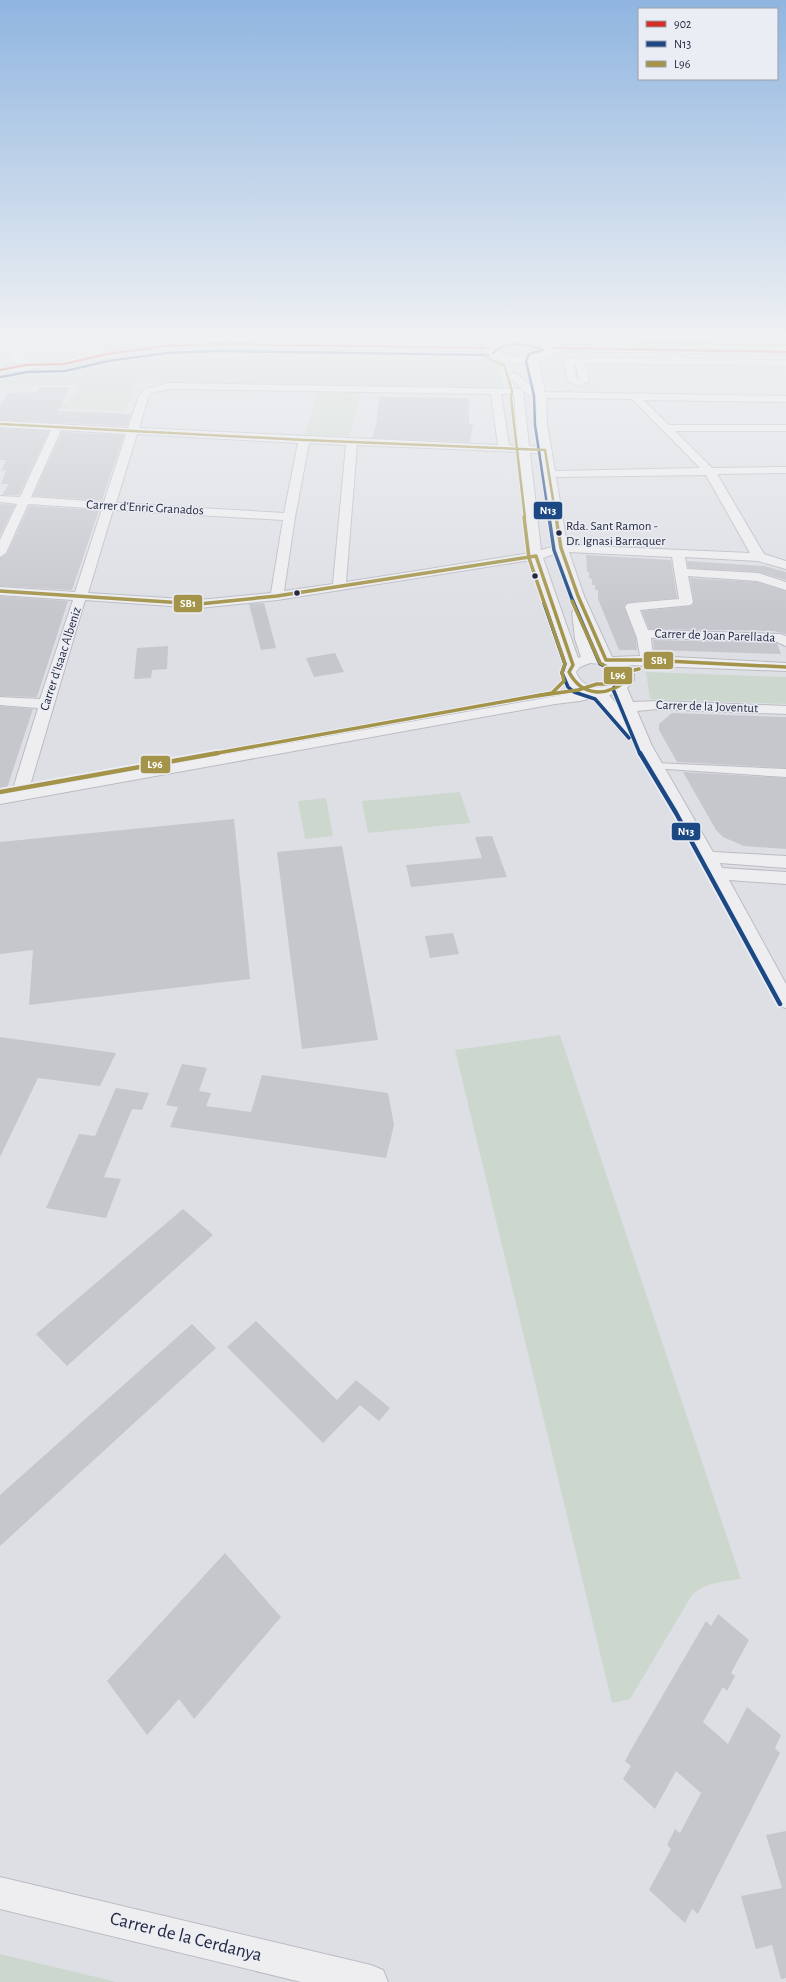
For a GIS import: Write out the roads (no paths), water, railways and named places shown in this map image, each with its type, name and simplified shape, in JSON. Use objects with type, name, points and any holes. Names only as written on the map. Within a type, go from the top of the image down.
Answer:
[{"type":"street","points":[[0,553],[55,429]]},
{"type":"street","points":[[85,429],[504,450],[546,450]]},
{"type":"street","points":[[501,429],[504,450]]},
{"type":"street","points":[[522,429],[536,556],[573,665]]},
{"type":"street","points":[[543,429],[561,548],[578,596],[608,661],[621,666],[626,672],[627,680],[620,688],[612,691],[585,689],[572,682],[568,672],[573,665],[589,659],[608,661],[647,660],[764,667]]},
{"type":"street","points":[[668,429],[710,472],[759,557]]},
{"type":"street","name":"Carrer d'Isaac Albeniz","points":[[19,796],[46,704],[133,432]]},
{"type":"street","points":[[277,596],[289,517],[304,440]]},
{"type":"street","points":[[339,586],[352,442]]},
{"type":"street","points":[[550,474],[786,470]]},
{"type":"street","name":"Carrer d'Enric Granados","points":[[0,499],[289,517]]},
{"type":"street","points":[[0,591],[199,604],[277,596],[536,556],[561,548],[759,557],[786,565]]},
{"type":"street","points":[[647,660],[642,634],[632,608],[686,602],[678,553]]},
{"type":"street","points":[[681,572],[758,577],[786,586]]},
{"type":"street","points":[[578,596],[582,640],[589,659]]},
{"type":"street","points":[[565,640],[580,620]]},
{"type":"street","name":"Carrer de Joan Parellada","points":[[642,634],[780,638],[786,642]]},
{"type":"street","points":[[626,672],[644,668],[786,667]]},
{"type":"street","points":[[555,700],[568,688],[572,682]]},
{"type":"street","points":[[620,688],[644,746]]},
{"type":"street","points":[[0,799],[555,700],[580,697],[598,691]]},
{"type":"street","points":[[598,691],[644,746],[717,873],[786,1001]]},
{"type":"street","points":[[0,701],[46,704]]},
{"type":"street","name":"Carrer de la Joventut","points":[[629,707],[658,705],[786,710]]},
{"type":"street","points":[[656,766],[786,773]]},
{"type":"street","points":[[708,857],[786,862]]},
{"type":"street","points":[[717,873],[786,878]]},
{"type":"street","name":"Carrer de la Cerdanya","points":[[0,1892],[371,1982]]},
{"type":"place","name":"Rda. Sant Ramon - Dr. Ignasi Barraquer","points":[[559,533]]}]
